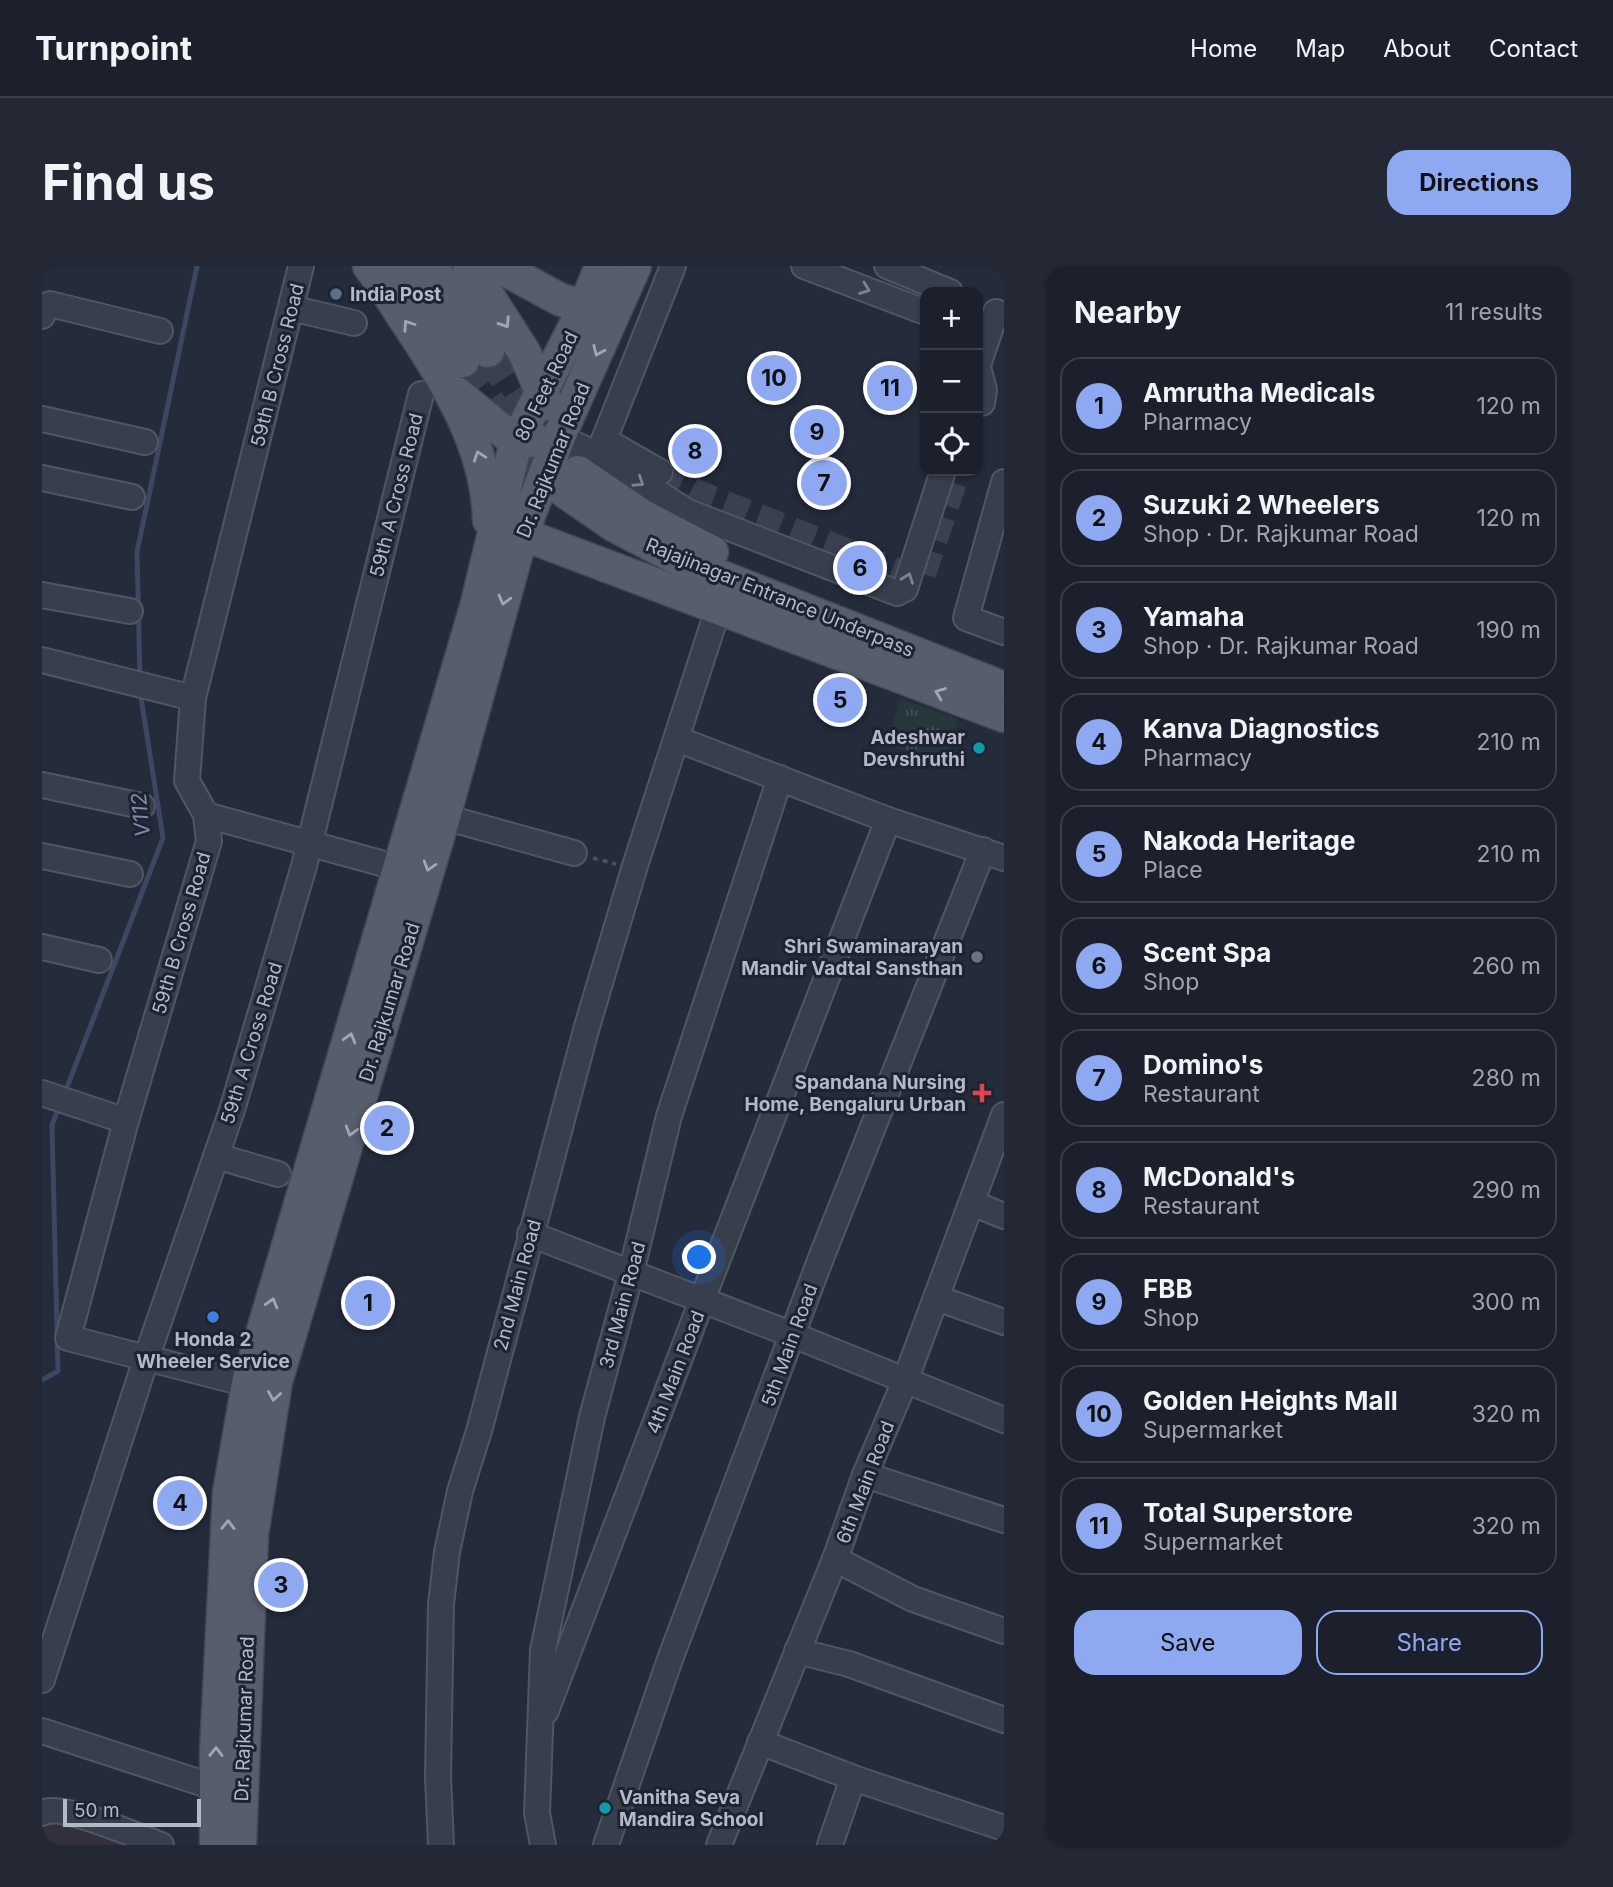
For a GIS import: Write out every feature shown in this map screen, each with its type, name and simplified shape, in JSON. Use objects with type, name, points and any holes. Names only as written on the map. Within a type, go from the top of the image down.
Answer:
[{"type":"main road","points":[[369,266],[454,372],[516,442],[559,438],[543,392],[524,352],[468,266]]},
{"type":"main road","points":[[401,266],[438,316],[488,492],[489,548]]},
{"type":"main road","points":[[431,266],[454,372]]},
{"type":"main road","points":[[498,266],[561,300],[585,306],[601,266]]},
{"type":"main road","name":"Dr. Rajkumar Road","points":[[240,1845],[252,1535],[276,1382],[444,817],[522,534],[559,438],[635,266]]},
{"type":"main road","name":"80 Feet Road","points":[[489,548],[516,442],[585,306]]},
{"type":"main road","name":"Rajajinagar Entrance Underpass","points":[[586,465],[643,516],[706,549],[1004,666]]},
{"type":"main road","name":"Rajajinagar Entrance Underpass","points":[[586,465],[615,526],[684,562],[1004,688]]},
{"type":"main road","points":[[522,534],[1004,716]]},
{"type":"main road","name":"Dr. Rajkumar Road","points":[[216,1845],[216,1752],[229,1492],[248,1384],[476,607],[489,548]]},
{"type":"street","name":"59th B Cross Road","points":[[248,1384],[68,1338],[126,1121],[209,841],[206,815],[187,781],[193,698],[301,266]]},
{"type":"street","points":[[586,465],[673,266]]},
{"type":"street","points":[[804,266],[920,310]]},
{"type":"street","points":[[887,266],[921,272],[943,287]]},
{"type":"street","points":[[42,316],[50,304],[160,331]]},
{"type":"street","points":[[618,306],[651,321]]},
{"type":"street","points":[[291,308],[354,323]]},
{"type":"street","points":[[983,332],[993,311]]},
{"type":"street","name":"59th A Cross Road","points":[[42,1680],[146,1359],[232,1110],[310,843],[454,372]]},
{"type":"street","points":[[42,419],[145,442]]},
{"type":"street","points":[[559,438],[586,465],[688,512],[897,593],[905,589],[941,476]]},
{"type":"street","points":[[586,465],[660,472]]},
{"type":"street","points":[[42,478],[132,497]]},
{"type":"street","points":[[1004,482],[966,618],[1004,632]]},
{"type":"street","points":[[42,595],[130,611]]},
{"type":"street","name":"2nd Main Road","points":[[441,1845],[438,1776],[441,1604],[447,1552],[460,1491],[586,1030],[634,869],[718,609]]},
{"type":"street","points":[[42,660],[193,698]]},
{"type":"street","points":[[677,739],[888,820],[994,854]]},
{"type":"street","name":"3rd Main Road","points":[[543,1845],[537,1813],[543,1650],[592,1417],[669,1116],[780,778]]},
{"type":"street","points":[[42,785],[142,806]]},
{"type":"street","points":[[206,815],[400,868]]},
{"type":"street","points":[[444,817],[574,853]]},
{"type":"street","name":"4th Main Road","points":[[539,1730],[888,820]]},
{"type":"street","name":"5th Main Road","points":[[606,1845],[669,1662],[821,1258],[994,854]]},
{"type":"street","points":[[42,856],[130,874]]},
{"type":"street","points":[[42,947],[99,960]]},
{"type":"street","points":[[42,1093],[126,1121]]},
{"type":"street","name":"6th Main Road","points":[[719,1845],[835,1559],[865,1475],[905,1381],[1003,1122]]},
{"type":"street","points":[[216,1156],[278,1174]]},
{"type":"street","points":[[972,1203],[1004,1216]]},
{"type":"street","points":[[530,1234],[1004,1420]]},
{"type":"street","points":[[937,1298],[1004,1322]]},
{"type":"street","points":[[865,1475],[1004,1520]]},
{"type":"street","points":[[835,1559],[913,1599],[1004,1631]]},
{"type":"street","points":[[797,1651],[849,1664],[1004,1720]]},
{"type":"street","points":[[42,1731],[217,1788]]},
{"type":"street","points":[[760,1742],[1004,1829],[997,1845]]},
{"type":"street","points":[[830,1845],[853,1777]]},
{"type":"street","points":[[42,1813],[54,1809],[77,1815],[161,1845]]},
{"type":"path","points":[[574,853],[634,869]]},
{"type":"shaded area","points":[[42,1796],[178,1845],[42,1845]]},
{"type":"green space","points":[[901,699],[958,719],[943,764],[886,744]]},
{"type":"waterway","name":"V112","points":[[140,678],[137,552],[197,266]]},
{"type":"waterway","name":"V112","points":[[64,1095],[163,838],[140,691]]},
{"type":"waterway","name":"V112","points":[[42,1380],[58,1371],[52,1125],[59,1107]]},
{"type":"tunnel","points":[[488,351],[543,435]]},
{"type":"tunnel","points":[[463,361],[474,382],[541,473],[563,490]]},
{"type":"tunnel","points":[[660,472],[698,492],[920,579],[923,577],[957,476]]},
{"type":"place","name":"India Post","points":[[336,294]]},
{"type":"place","name":"Golden Heights Mall","points":[[774,378]]},
{"type":"place","name":"Total Superstore","points":[[890,388]]},
{"type":"place","name":"FBB","points":[[817,432]]},
{"type":"place","name":"McDonald's","points":[[695,451]]},
{"type":"place","name":"Domino's","points":[[824,483]]},
{"type":"place","name":"Scent Spa","points":[[860,568]]},
{"type":"place","name":"Nakoda Heritage","points":[[840,700]]},
{"type":"place","name":"Adeshwar Devshruthi","points":[[979,748]]},
{"type":"place","name":"Shri Swaminarayan Mandir Vadtal Sansthan","points":[[977,957]]},
{"type":"place","name":"Spandana Nursing Home, Bengaluru Urban","points":[[982,1093]]},
{"type":"place","name":"Suzuki 2 Wheelers","points":[[387,1128]]},
{"type":"place","name":"Amrutha Medicals","points":[[368,1303]]},
{"type":"place","name":"Honda 2 Wheeler Service","points":[[213,1317]]},
{"type":"place","name":"Kanva Diagnostics","points":[[180,1503]]},
{"type":"place","name":"Yamaha","points":[[281,1585]]},
{"type":"place","name":"Vanitha Seva Mandira School","points":[[605,1808]]}]
